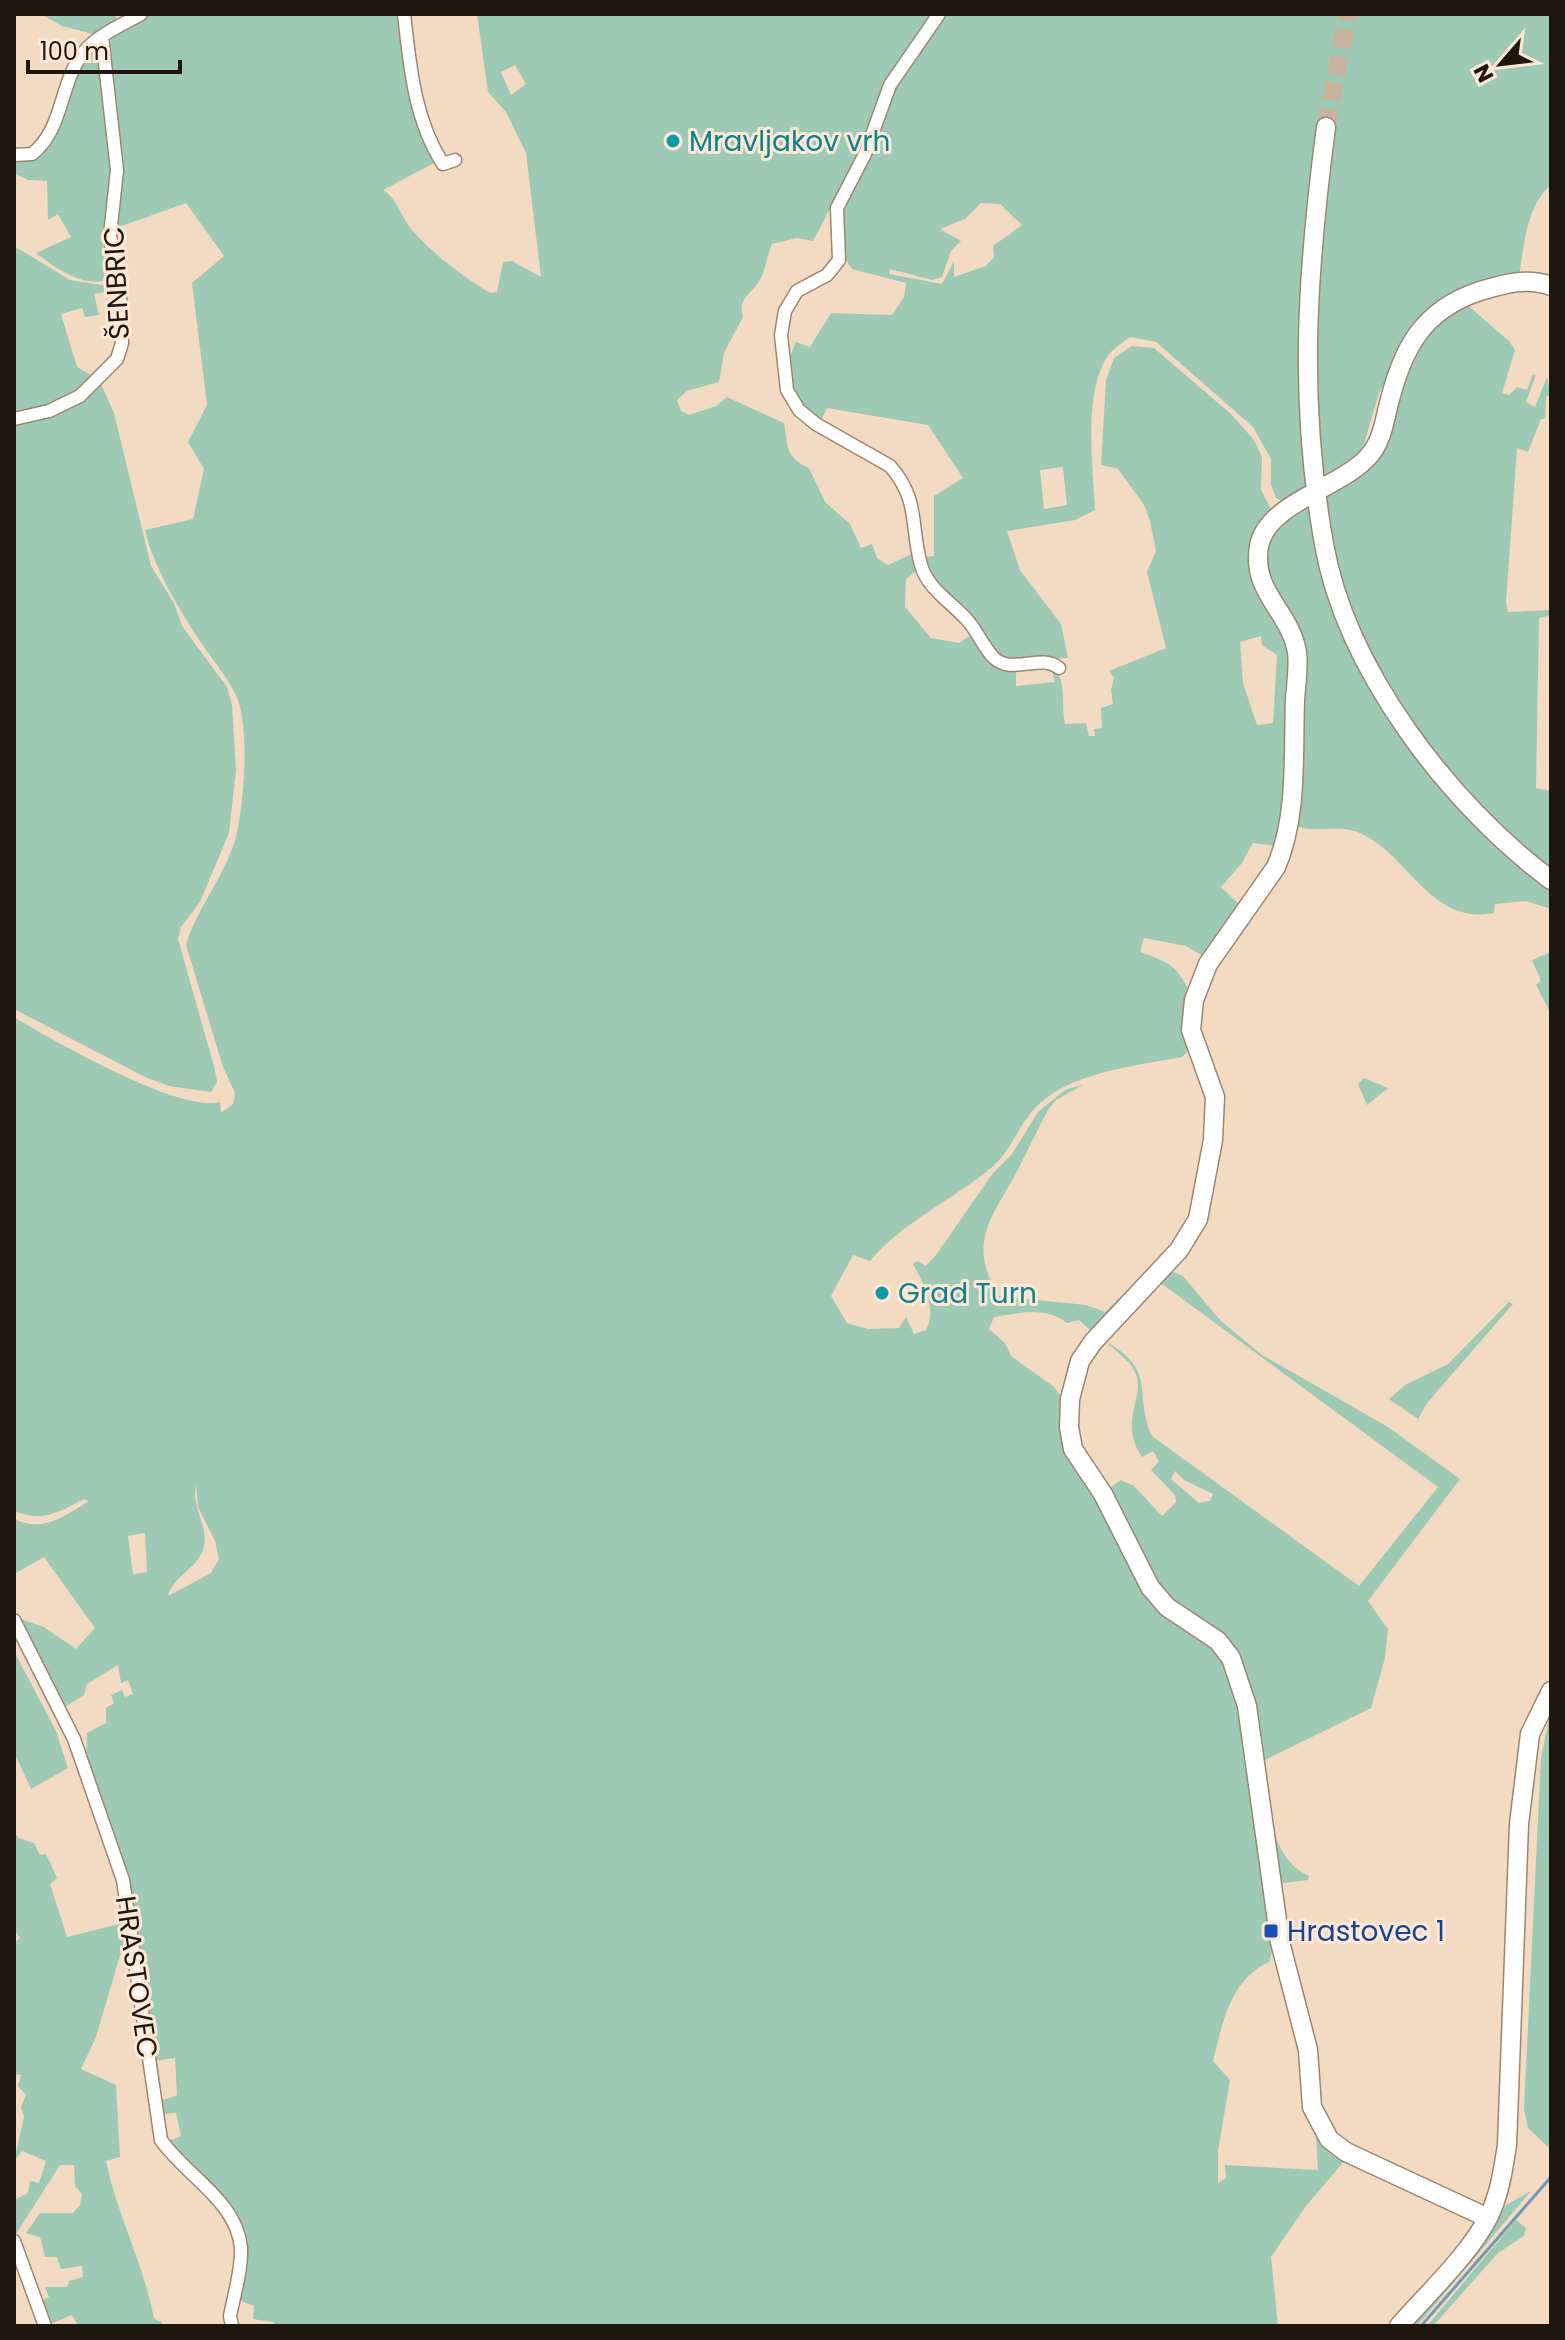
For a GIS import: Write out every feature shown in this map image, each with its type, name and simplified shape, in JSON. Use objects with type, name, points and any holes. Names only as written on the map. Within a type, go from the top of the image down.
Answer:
[{"type":"street","points":[[14,155],[32,154],[52,131],[83,53],[102,37],[141,14]]},
{"type":"street","points":[[404,14],[407,53],[424,132],[443,164],[455,160]]},
{"type":"street","points":[[939,14],[890,85],[865,154],[840,200],[837,208],[839,260],[827,275],[797,291],[785,311],[781,335],[787,390],[799,410],[890,466],[899,476],[912,502],[922,568],[929,582],[970,623],[993,657],[1009,664],[1045,662],[1059,668]]},
{"type":"street","name":"ŠENBRIC","points":[[14,419],[49,411],[80,396],[117,359],[122,343],[121,304],[111,248],[117,170],[102,37]]},
{"type":"street","points":[[1326,127],[1312,235],[1305,347],[1324,546],[1336,585],[1378,684],[1412,738],[1451,786],[1492,829],[1551,880]]},
{"type":"street","points":[[1488,2218],[1346,2152],[1329,2139],[1317,2121],[1306,2036],[1280,1942],[1247,1706],[1231,1658],[1218,1641],[1167,1607],[1150,1587],[1103,1494],[1073,1449],[1069,1427],[1070,1399],[1080,1361],[1093,1342],[1179,1250],[1198,1219],[1205,1193],[1215,1097],[1191,1030],[1194,1000],[1208,964],[1276,867],[1283,851],[1292,788],[1297,651],[1258,578],[1259,544],[1273,518],[1318,492],[1368,457],[1381,435],[1400,369],[1429,317],[1464,297],[1500,285],[1530,282],[1551,286]]},
{"type":"street","name":"HRASTOVEC","points":[[14,1620],[74,1739],[123,1880],[161,2140],[174,2158],[214,2195],[234,2221],[241,2249],[230,2316],[232,2326]]},
{"type":"street","points":[[1399,2326],[1488,2218],[1501,2184],[1507,2145],[1519,1824],[1530,1734],[1551,1691]]},
{"type":"street","points":[[14,2241],[45,2326]]},
{"type":"green space","points":[[41,14],[116,14],[117,24],[97,35],[62,26]]},
{"type":"green space","points":[[147,14],[401,14],[436,162],[383,190],[392,198],[412,230],[430,248],[490,293],[497,292],[503,262],[512,261],[541,277],[526,153],[506,112],[488,92],[477,14],[933,14],[813,241],[797,238],[772,244],[760,279],[743,301],[743,317],[724,353],[719,382],[687,391],[677,400],[681,411],[689,415],[716,406],[727,397],[784,423],[787,445],[792,455],[809,468],[825,502],[850,524],[861,548],[872,544],[877,558],[888,565],[916,552],[919,569],[906,579],[905,607],[931,638],[959,643],[974,633],[991,659],[1055,668],[1062,688],[1065,724],[1086,723],[1089,736],[1095,736],[1094,729],[1102,728],[1101,708],[1113,704],[1111,690],[1114,678],[1109,671],[1166,648],[1147,572],[1156,551],[1150,521],[1144,505],[1118,469],[1101,465],[1106,380],[1114,358],[1132,346],[1154,348],[1231,414],[1254,440],[1262,457],[1261,490],[1272,511],[1254,548],[1302,652],[1279,846],[1253,843],[1242,863],[1221,887],[1242,907],[1208,959],[1186,946],[1144,938],[1140,952],[1171,966],[1190,992],[1185,1033],[1189,1050],[1182,1057],[1103,1072],[1048,1097],[1028,1116],[1004,1154],[991,1168],[898,1234],[870,1261],[853,1255],[831,1296],[847,1323],[868,1329],[899,1328],[906,1317],[914,1334],[926,1330],[930,1305],[913,1264],[917,1261],[926,1266],[936,1255],[993,1173],[1012,1154],[1038,1112],[1065,1090],[1083,1085],[1056,1100],[1048,1110],[990,1221],[984,1248],[990,1278],[999,1296],[1086,1305],[1105,1312],[1164,1255],[1091,1331],[1079,1320],[1067,1323],[1050,1314],[1032,1312],[994,1317],[989,1329],[1005,1343],[1011,1356],[1054,1387],[1064,1401],[1076,1471],[1094,1496],[1131,1566],[1215,1645],[1240,1694],[1274,1945],[1269,1962],[1245,1980],[1230,2004],[1213,2061],[1230,2080],[1218,2151],[1218,2183],[1226,2178],[1225,2165],[1318,2170],[1316,2135],[1320,2134],[1347,2158],[1306,2206],[1271,2257],[1278,2326],[278,2326],[273,2322],[253,2319],[254,2306],[236,2299],[243,2236],[166,2142],[181,2136],[176,2113],[160,2114],[158,2102],[177,2095],[175,2058],[153,2061],[137,1952],[86,1759],[87,1733],[106,1723],[106,1708],[114,1703],[111,1695],[122,1690],[125,1697],[133,1694],[128,1680],[121,1683],[118,1665],[87,1684],[84,1695],[63,1708],[20,1619],[44,1627],[76,1649],[95,1628],[44,1557],[14,1574],[14,1519],[35,1524],[53,1521],[89,1501],[84,1499],[42,1516],[14,1511],[14,1017],[56,1042],[147,1086],[176,1097],[220,1102],[221,1113],[233,1104],[235,1093],[223,1067],[186,945],[228,859],[238,828],[244,764],[241,713],[231,685],[169,589],[145,530],[193,519],[204,469],[188,442],[207,405],[192,283],[224,256],[186,203],[119,227],[114,221],[108,51],[111,38]],"holes":[[[515,65],[526,84],[511,95],[501,72]],[[1261,636],[1262,645],[1277,655],[1273,723],[1257,725],[1243,683],[1240,642]],[[1051,668],[1055,682],[1016,686],[1016,672]],[[196,1484],[198,1507],[215,1541],[219,1559],[211,1573],[168,1596],[171,1588],[202,1554],[205,1538],[196,1500]],[[145,1533],[147,1572],[133,1574],[128,1536]]]},
{"type":"green space","points":[[943,14],[1551,14],[1551,185],[1531,215],[1519,276],[1410,335],[1379,393],[1362,451],[1286,504],[1276,498],[1271,485],[1271,459],[1253,427],[1156,342],[1130,337],[1115,349],[1107,357],[1100,373],[1092,411],[1095,510],[1075,520],[1007,531],[1020,570],[1061,624],[1068,658],[1005,661],[931,579],[923,557],[934,556],[934,496],[963,478],[928,425],[827,408],[820,422],[795,395],[788,377],[796,342],[810,347],[831,313],[892,315],[904,297],[906,283],[852,269],[846,260],[840,215],[888,95]],"holes":[[[981,203],[1000,204],[1022,225],[993,246],[994,257],[986,266],[954,277],[954,261],[942,284],[889,274],[890,269],[932,280],[942,277],[951,251],[961,241],[940,229],[965,219]],[[1063,467],[1067,505],[1044,509],[1040,470]]]},
{"type":"green space","points":[[95,47],[101,50],[108,142],[114,172],[111,278],[92,282],[71,276],[36,253],[71,237],[58,214],[48,220],[47,181],[28,180],[14,173],[14,162],[33,160],[44,150],[81,63]]},
{"type":"green space","points":[[14,246],[70,280],[113,287],[115,290],[94,294],[99,315],[85,317],[82,308],[61,314],[77,367],[96,378],[70,399],[14,415]]},
{"type":"green space","points":[[1464,302],[1509,341],[1515,350],[1502,393],[1509,395],[1517,387],[1527,390],[1533,374],[1536,375],[1526,402],[1535,407],[1547,377],[1550,394],[1546,397],[1545,419],[1541,419],[1528,452],[1517,448],[1506,603],[1508,612],[1551,610],[1551,615],[1539,618],[1536,788],[1551,791],[1551,909],[1526,901],[1495,904],[1494,913],[1472,914],[1454,909],[1437,900],[1394,858],[1362,834],[1345,829],[1295,826],[1304,654],[1267,574],[1269,540],[1289,520],[1375,461],[1416,343]]},
{"type":"green space","points":[[100,382],[114,413],[151,566],[174,603],[182,626],[227,687],[232,705],[236,770],[229,833],[200,902],[181,927],[178,939],[215,1070],[217,1082],[211,1092],[169,1086],[145,1077],[14,1009],[14,423],[71,407]]},
{"type":"green space","points":[[1551,952],[1551,1014],[1536,985],[1541,981],[1532,960]]},
{"type":"green space","points":[[1364,1078],[1388,1088],[1367,1105],[1358,1084]]},
{"type":"green space","points":[[1171,1271],[1183,1276],[1220,1320],[1262,1355],[1388,1427],[1460,1479],[1368,1601],[1388,1629],[1385,1658],[1371,1708],[1265,1760],[1270,1810],[1278,1841],[1295,1867],[1309,1876],[1308,1880],[1283,1883],[1274,1860],[1246,1681],[1158,1592],[1107,1490],[1121,1480],[1134,1486],[1162,1516],[1176,1502],[1175,1495],[1151,1470],[1159,1461],[1153,1451],[1142,1457],[1135,1444],[1132,1420],[1137,1380],[1129,1362],[1107,1342],[1133,1363],[1139,1374],[1152,1436],[1359,1586],[1438,1487],[1158,1281]],"holes":[[[1175,1471],[1184,1480],[1213,1494],[1210,1501],[1199,1503],[1171,1479]]]},
{"type":"green space","points":[[1509,1302],[1513,1304],[1427,1403],[1418,1419],[1389,1399],[1405,1385],[1448,1364]]},
{"type":"green space","points":[[14,1651],[56,1731],[68,1768],[31,1789],[14,1752]]},
{"type":"green space","points":[[1551,1708],[1551,2147],[1548,2147],[1528,2128],[1524,2109],[1541,1758]]},
{"type":"green space","points":[[14,1829],[18,1838],[34,1843],[40,1855],[46,1854],[57,1878],[50,1884],[67,1937],[127,1922],[129,1925],[96,2037],[81,2069],[116,2085],[120,2157],[106,2161],[154,2319],[162,2322],[161,2326],[78,2326],[72,2315],[48,2325],[40,2301],[49,2297],[45,2287],[67,2287],[69,2281],[83,2277],[82,2266],[61,2269],[57,2257],[45,2257],[40,2237],[26,2233],[40,2213],[73,2213],[80,2205],[82,2194],[75,2186],[74,2165],[60,2165],[14,2237],[14,2200],[28,2193],[30,2181],[39,2183],[46,2161],[22,2151],[14,2161],[24,2117],[21,2107],[26,2095],[18,2086],[21,2075],[14,2074],[14,1943],[20,1938],[14,1930]]},
{"type":"green space","points":[[1531,2191],[1417,2326],[1409,2326],[1506,2205]]},
{"type":"green space","points":[[1516,2220],[1526,2228],[1524,2236],[1498,2253],[1433,2326],[1427,2326]]},
{"type":"waterway","points":[[1421,2326],[1551,2177]]},
{"type":"tunnel","points":[[1326,127],[1348,14]]},
{"type":"place","name":"Mravljakov vrh","points":[[673,141]]},
{"type":"place","name":"Grad Turn","points":[[882,1293]]},
{"type":"place","name":"Hrastovec 1","points":[[1271,1931]]}]
